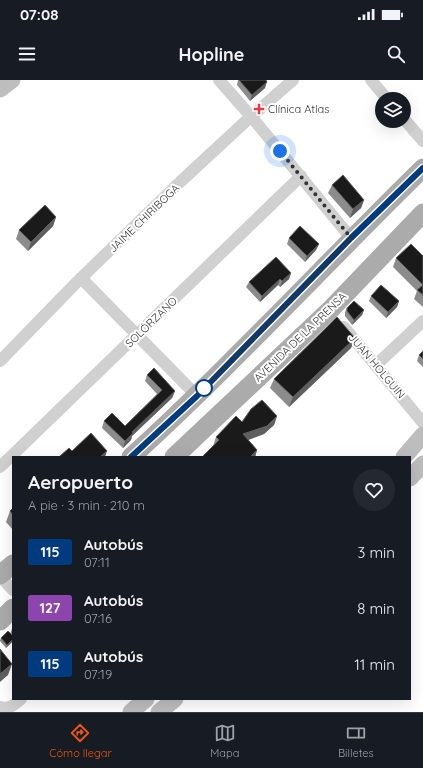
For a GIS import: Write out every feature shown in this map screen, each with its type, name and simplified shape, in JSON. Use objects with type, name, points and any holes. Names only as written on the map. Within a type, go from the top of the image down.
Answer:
[{"type":"main road","points":[[0,89],[12,80]]},
{"type":"main road","points":[[132,456],[197,396],[351,238],[423,168]]},
{"type":"main road","name":"AVENIDA DE LA PRENSA","points":[[175,456],[330,310],[423,213]]},
{"type":"main road","points":[[405,456],[423,435]]},
{"type":"main road","points":[[411,477],[423,464]]},
{"type":"main road","points":[[0,576],[12,565]]},
{"type":"main road","points":[[0,621],[12,609]]},
{"type":"main road","points":[[131,712],[145,700]]},
{"type":"main road","points":[[159,712],[174,700]]},
{"type":"street","points":[[219,80],[252,117],[351,238]]},
{"type":"street","name":"JAIME CHIRIBOGA","points":[[1,357],[180,182],[293,80]]},
{"type":"street","points":[[371,80],[381,92]]},
{"type":"street","points":[[411,127],[423,141]]},
{"type":"street","name":"SOLÓRZANO","points":[[0,467],[301,176]]},
{"type":"street","points":[[81,278],[138,334],[197,396]]},
{"type":"street","name":"JUAN HOLGUIN","points":[[330,310],[423,423]]},
{"type":"street","points":[[376,365],[423,321]]},
{"type":"street","points":[[0,576],[12,589]]},
{"type":"street","points":[[0,707],[3,708],[14,706],[21,700]]},
{"type":"building","points":[[239,80],[266,80],[267,82],[252,95]]},
{"type":"building","points":[[343,175],[364,200],[353,209],[332,185]]},
{"type":"building","points":[[45,205],[56,217],[31,242],[19,230]]},
{"type":"building","points":[[300,226],[319,244],[307,256],[289,238]]},
{"type":"building","points":[[411,244],[423,256],[423,285],[396,258]]},
{"type":"building","points":[[276,257],[291,273],[282,281],[280,279],[262,296],[249,282]]},
{"type":"building","points":[[381,285],[399,301],[388,312],[371,296]]},
{"type":"building","points":[[423,285],[423,295],[417,290]]},
{"type":"building","points":[[354,301],[364,310],[354,320],[347,311],[347,308]]},
{"type":"building","points":[[337,317],[355,338],[293,397],[274,379]]},
{"type":"building","points":[[423,351],[423,359],[419,355]]},
{"type":"building","points":[[154,368],[175,391],[132,432],[133,433],[125,441],[104,421],[112,413],[125,426],[162,390],[147,375]]},
{"type":"building","points":[[262,400],[277,416],[267,426],[243,434],[257,450],[251,456],[203,456],[219,440],[216,437],[236,416],[242,422],[251,409]]},
{"type":"building","points":[[91,433],[107,451],[101,456],[60,456],[69,448],[72,451]]},
{"type":"building","points":[[8,631],[12,635],[12,640],[7,645],[1,638]]},
{"type":"building","points":[[0,649],[12,664],[0,674]]},
{"type":"bus line","name":"115","points":[[132,456],[197,396],[351,238],[423,168]]},
{"type":"place","name":"Clínica Atlas","points":[[259,109]]},
{"type":"route","points":[[204,388],[351,238],[280,151]]}]
